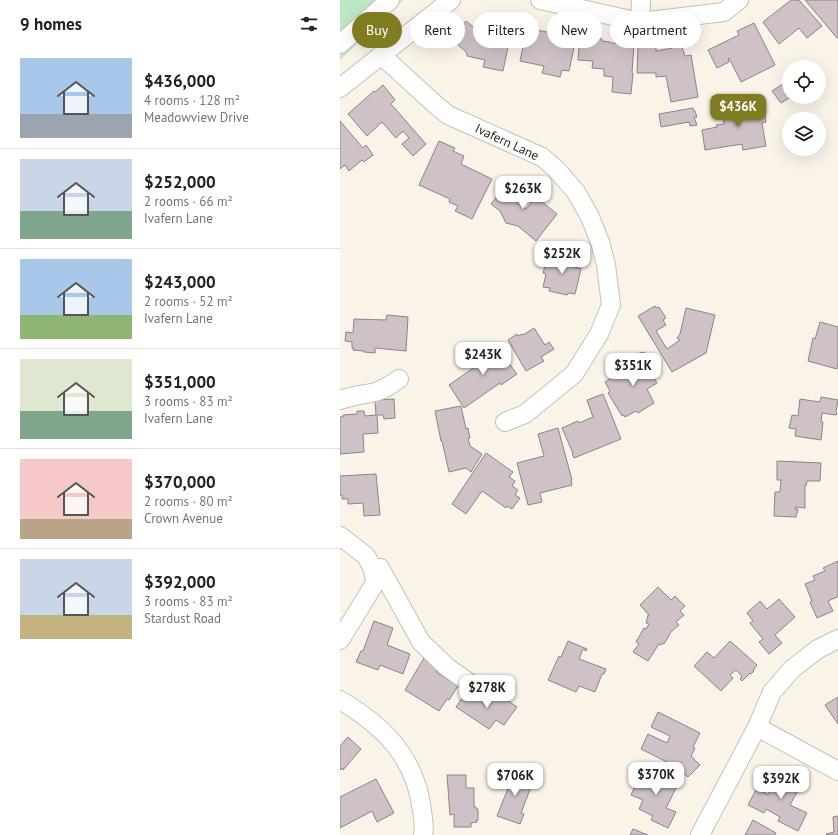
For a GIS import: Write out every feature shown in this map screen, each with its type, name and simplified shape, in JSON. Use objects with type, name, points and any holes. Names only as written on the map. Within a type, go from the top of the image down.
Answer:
[{"type":"street","points":[[340,44],[390,0]]},
{"type":"street","points":[[340,88],[451,0]]},
{"type":"street","points":[[540,0],[610,15]]},
{"type":"street","points":[[640,12],[641,0]]},
{"type":"street","points":[[701,15],[724,12],[739,0]]},
{"type":"street","name":"Ivafern Lane","points":[[382,55],[448,115],[542,157],[556,169],[576,192],[590,217],[600,242],[606,265],[611,305],[599,334],[574,374],[525,414],[505,422]]},
{"type":"street","points":[[340,400],[354,395],[372,393],[388,387],[399,379]]},
{"type":"street","points":[[340,536],[366,556],[372,568],[375,583],[340,640]]},
{"type":"street","points":[[372,568],[380,568],[421,642],[447,667],[481,691]]},
{"type":"street","points":[[700,835],[757,727],[772,692],[792,669],[818,649],[838,639]]},
{"type":"street","points":[[340,700],[360,712],[382,729],[404,757],[417,784],[421,801],[424,835]]},
{"type":"street","points":[[757,727],[838,771]]},
{"type":"green space","points":[[340,0],[403,0],[390,12],[352,12],[353,48],[340,60]]},
{"type":"building","points":[[791,0],[799,0],[822,26],[807,38],[799,28],[779,44],[763,22]]},
{"type":"building","points":[[805,0],[838,0],[837,38]]},
{"type":"building","points":[[466,21],[473,27],[473,48],[508,48],[503,71],[483,67],[485,60],[467,56],[467,53],[462,48],[465,48]]},
{"type":"building","points":[[754,23],[775,65],[741,82],[729,58],[729,62],[717,68],[708,50],[739,35],[737,31]]},
{"type":"building","points":[[539,30],[547,32],[547,48],[574,48],[569,71],[562,70],[560,77],[542,73],[544,66],[520,61],[523,48],[539,48]]},
{"type":"building","points":[[602,41],[610,42],[610,48],[634,48],[631,94],[612,92],[613,77],[604,76],[604,69],[592,68],[593,61],[578,60],[579,48],[602,48]]},
{"type":"building","points":[[638,48],[656,48],[656,51],[682,48],[685,56],[691,55],[698,97],[671,102],[666,76],[656,77],[656,73],[637,73]]},
{"type":"building","points":[[383,85],[395,100],[391,104],[426,144],[413,156],[402,144],[409,138],[403,131],[396,138],[382,122],[367,136],[348,114]]},
{"type":"building","points":[[782,85],[782,102],[781,103],[772,91]]},
{"type":"building","points":[[763,102],[766,122],[762,123],[766,146],[743,150],[742,144],[705,150],[702,130],[724,124],[722,109]]},
{"type":"building","points":[[693,108],[697,117],[694,117],[697,125],[690,126],[689,122],[661,127],[659,114]]},
{"type":"building","points":[[340,121],[363,148],[366,145],[373,155],[364,162],[362,160],[349,171],[345,165],[340,169]]},
{"type":"building","points":[[439,141],[455,148],[453,151],[464,156],[461,164],[492,179],[472,219],[455,211],[458,206],[449,202],[450,199],[419,185]]},
{"type":"building","points":[[512,177],[527,189],[517,202],[526,209],[536,197],[557,214],[536,241],[518,226],[506,223],[500,211],[491,204]]},
{"type":"building","points":[[558,251],[574,255],[571,266],[581,269],[575,294],[568,293],[567,295],[549,291],[550,288],[543,287],[546,274],[543,273],[546,262],[555,264]]},
{"type":"building","points":[[655,306],[656,308],[659,307],[666,318],[663,320],[666,325],[656,331],[667,349],[680,340],[677,338],[680,334],[686,308],[715,315],[706,353],[672,372],[638,316]]},
{"type":"building","points":[[387,315],[408,317],[406,351],[375,348],[375,353],[364,352],[353,350],[354,348],[352,348],[352,342],[345,341],[346,332],[353,333],[354,319],[386,320]]},
{"type":"building","points":[[820,322],[838,327],[837,369],[808,361],[813,338],[815,339]]},
{"type":"building","points":[[534,328],[545,345],[549,342],[554,349],[541,357],[544,361],[526,371],[508,340],[517,334],[518,336],[523,335]]},
{"type":"building","points":[[493,342],[517,374],[501,385],[500,383],[464,408],[449,385],[482,362],[476,354]]},
{"type":"building","points":[[644,352],[651,369],[649,370],[657,383],[647,389],[654,403],[638,413],[636,411],[625,417],[624,415],[622,416],[608,393],[610,391],[605,382],[619,374],[621,378],[633,371],[628,356]]},
{"type":"building","points":[[603,394],[621,439],[574,458],[562,428],[578,421],[579,423],[593,417],[587,400]]},
{"type":"building","points":[[821,397],[838,400],[836,415],[822,413],[821,422],[823,422],[821,440],[795,436],[796,429],[789,428],[792,415],[798,416],[800,399],[820,402]]},
{"type":"building","points":[[394,399],[395,418],[384,419],[383,415],[377,415],[378,433],[363,434],[364,452],[340,454],[340,417],[343,417],[343,415],[357,414],[357,411],[364,411],[365,416],[376,415],[375,400]]},
{"type":"building","points":[[461,406],[466,429],[468,428],[470,446],[482,454],[471,472],[466,468],[449,472],[435,411]]},
{"type":"building","points":[[558,428],[572,485],[540,493],[542,502],[528,505],[517,463],[544,456],[538,434]]},
{"type":"building","points":[[486,453],[513,472],[509,477],[515,481],[512,486],[518,490],[515,495],[520,498],[512,509],[507,506],[506,508],[482,491],[466,514],[452,504]]},
{"type":"building","points":[[777,461],[821,463],[820,481],[807,481],[806,486],[805,485],[805,508],[795,507],[795,509],[798,509],[796,517],[774,516],[775,492],[780,492],[781,480],[777,480]]},
{"type":"building","points":[[376,474],[380,515],[364,516],[363,503],[348,504],[348,499],[342,499],[342,495],[340,495],[340,476]]},
{"type":"building","points":[[838,561],[838,597],[828,601],[833,611],[817,618],[810,602],[812,601],[805,584],[815,580],[813,576],[825,571],[823,568]]},
{"type":"building","points":[[658,587],[671,600],[675,596],[685,606],[680,611],[684,615],[676,622],[679,625],[671,632],[664,644],[659,644],[648,661],[633,652],[639,644],[636,642],[644,628],[646,629],[649,624],[646,623],[649,615],[640,605]]},
{"type":"building","points":[[779,599],[795,617],[775,635],[782,643],[769,654],[759,642],[763,639],[750,623],[753,621],[747,613],[760,601],[767,609]]},
{"type":"building","points":[[374,621],[393,628],[387,645],[410,654],[403,674],[380,665],[378,670],[356,662],[361,651],[363,651]]},
{"type":"building","points":[[568,641],[587,649],[586,651],[583,649],[579,659],[606,669],[604,674],[602,674],[595,692],[579,686],[576,692],[548,680]]},
{"type":"building","points":[[730,641],[757,665],[753,670],[754,671],[742,681],[740,679],[742,676],[736,670],[730,675],[733,678],[721,691],[694,666],[707,652],[714,658]]},
{"type":"building","points":[[424,658],[439,667],[436,672],[458,686],[449,700],[447,699],[439,711],[405,690]]},
{"type":"building","points":[[468,690],[487,704],[495,692],[517,707],[504,725],[496,720],[489,729],[456,707]]},
{"type":"building","points":[[838,697],[838,724],[825,705]]},
{"type":"building","points":[[658,712],[700,733],[693,747],[695,748],[691,756],[700,765],[688,777],[675,766],[641,749],[648,734],[667,743],[670,736],[651,727]]},
{"type":"building","points":[[348,737],[361,749],[343,770],[342,768],[340,770],[340,746]]},
{"type":"building","points":[[644,767],[678,784],[666,808],[676,812],[668,828],[651,820],[653,816],[639,809],[643,800],[631,795]]},
{"type":"building","points":[[777,770],[802,783],[790,805],[807,813],[798,831],[778,821],[780,817],[766,809],[764,813],[748,805],[757,788],[768,795],[771,790],[767,789]]},
{"type":"building","points":[[510,771],[534,779],[521,813],[524,814],[520,824],[497,816],[509,786],[505,785]]},
{"type":"building","points":[[447,775],[466,775],[466,788],[474,788],[474,807],[478,809],[478,820],[476,820],[477,822],[471,823],[471,827],[454,827],[454,814],[450,815]]},
{"type":"building","points":[[376,779],[394,813],[377,822],[372,811],[340,828],[340,797]]},
{"type":"building","points":[[838,816],[838,835],[827,835],[826,834],[834,832],[833,817]]},
{"type":"building","points":[[753,820],[776,833],[775,835],[745,835]]},
{"type":"building","points":[[633,829],[648,835],[630,835]]}]
